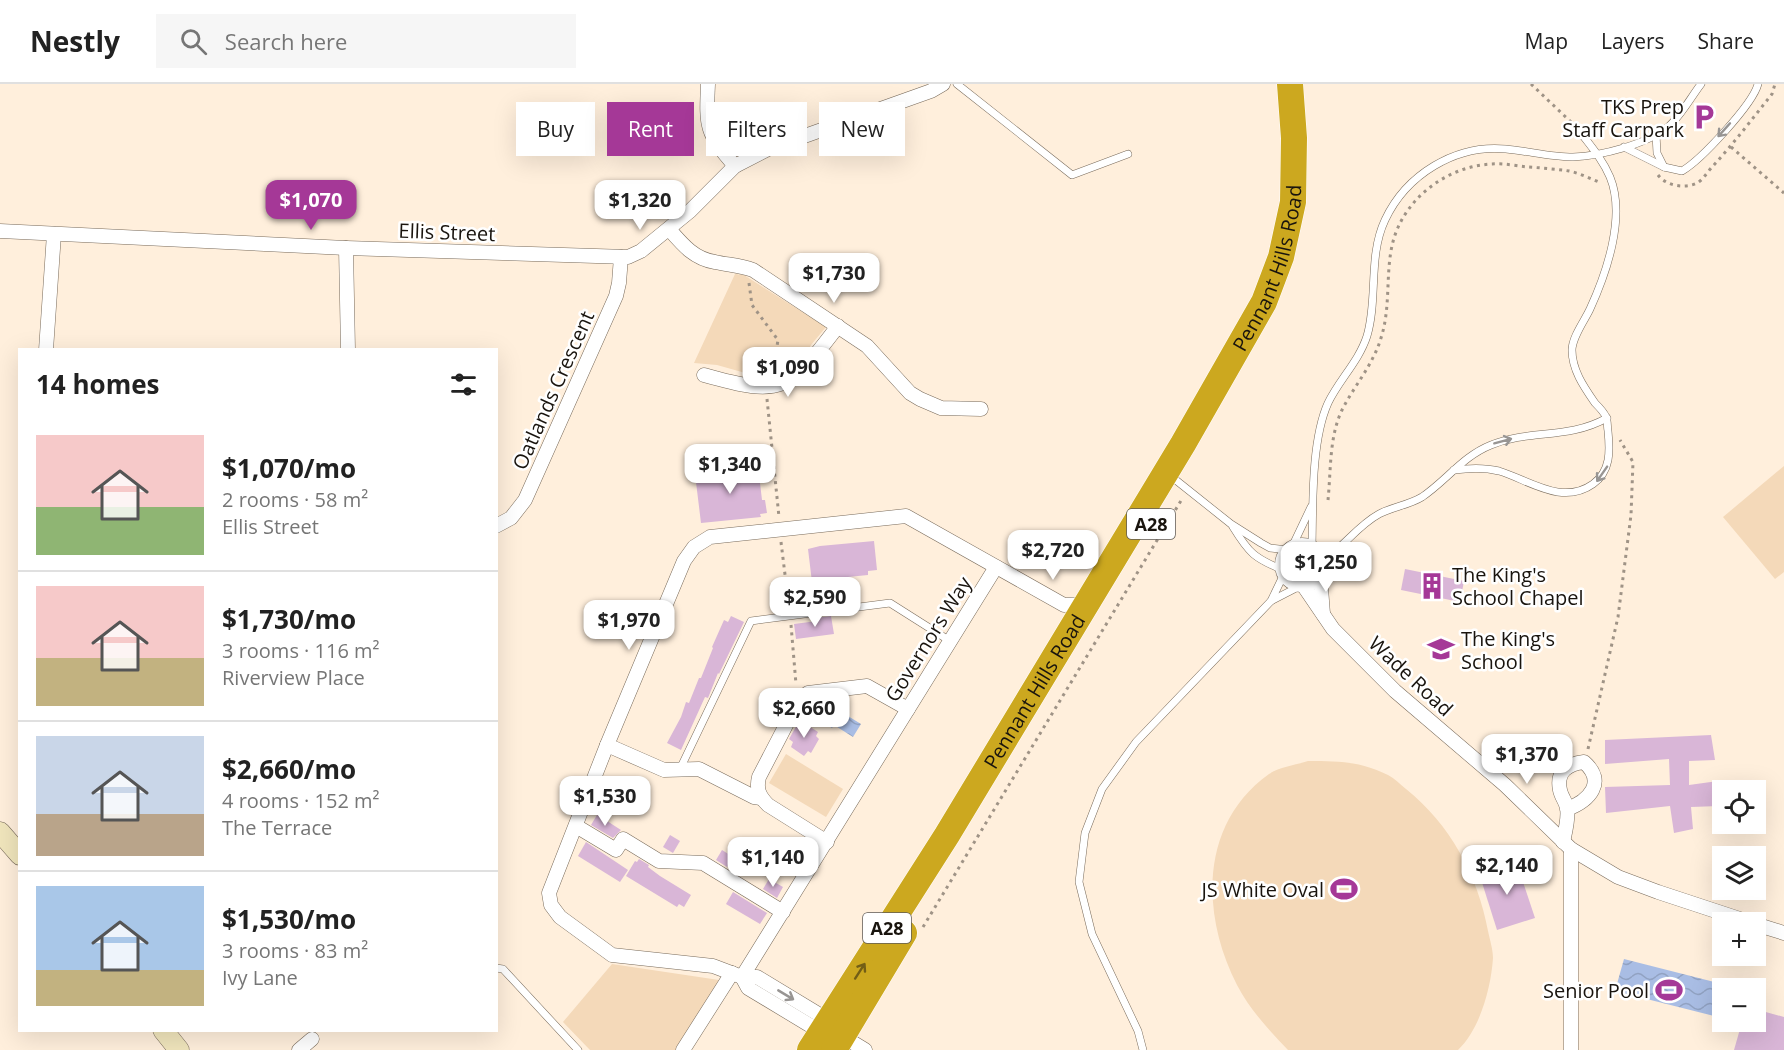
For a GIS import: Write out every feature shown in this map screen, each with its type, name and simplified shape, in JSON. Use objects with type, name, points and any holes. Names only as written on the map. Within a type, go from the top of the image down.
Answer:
[{"type":"highway","name":"Pennant Hills Road","points":[[827,1037],[946,835],[1075,605],[1183,444],[1264,302],[1281,257],[1293,202],[1295,174],[1290,84]]},
{"type":"highway","name":"Pennant Hills Road","points":[[827,1037],[1182,485],[1272,322],[1287,287],[1300,247],[1310,192],[1310,114],[1307,84]]},
{"type":"main road","points":[[0,832],[18,853]]},
{"type":"main road","points":[[165,1032],[179,1050]]},
{"type":"street","points":[[708,84],[708,127],[712,138],[735,166]]},
{"type":"street","name":"Ellis Street","points":[[0,231],[346,248],[621,257],[636,254],[669,229],[735,166],[768,149],[931,92],[943,84]]},
{"type":"street","points":[[669,229],[690,252],[699,258],[753,270],[838,326],[873,351],[902,384],[920,399],[941,408],[981,409]]},
{"type":"street","points":[[46,348],[54,234]]},
{"type":"street","points":[[346,248],[348,348]]},
{"type":"street","name":"Oatlands Crescent","points":[[498,525],[511,518],[525,500],[616,296],[621,257]]},
{"type":"street","points":[[704,375],[756,388],[766,388],[789,381],[805,369],[838,326]]},
{"type":"street","points":[[865,1050],[827,1037],[748,988],[737,975],[713,966],[612,956],[560,917],[551,905],[549,893],[607,745],[684,561],[694,548],[710,537],[906,516],[996,567],[1075,605]]},
{"type":"street","points":[[1321,568],[1313,582],[1303,585],[1291,582],[1283,572],[1282,560],[1290,549],[1302,544],[1312,547],[1320,555],[1321,568],[1323,616]]},
{"type":"street","name":"Governors Way","points":[[683,1050],[783,912],[996,567]]},
{"type":"street","name":"Wade Road","points":[[1303,585],[1333,629],[1395,691],[1505,785],[1567,846],[1618,877],[1719,912]]},
{"type":"street","points":[[761,798],[758,790],[759,777],[799,700],[808,693],[814,690],[867,686],[908,709]]},
{"type":"street","points":[[607,745],[664,770],[699,769],[754,797],[761,798],[826,842]]},
{"type":"street","points":[[1568,809],[1589,797],[1594,785],[1591,768],[1584,762],[1574,763],[1564,768],[1560,776],[1560,789],[1568,809],[1571,1050]]},
{"type":"street","points":[[576,826],[616,850],[623,839],[659,861],[703,863],[783,912]]},
{"type":"street","points":[[1766,927],[1784,933]]},
{"type":"street","points":[[299,1050],[312,1039]]},
{"type":"lane","points":[[957,84],[1071,175],[1128,154]]},
{"type":"lane","points":[[1312,547],[1312,504],[1322,419],[1329,403],[1360,353],[1366,337],[1374,301],[1376,251],[1383,223],[1404,190],[1423,172],[1442,161],[1486,148],[1504,148],[1573,157],[1598,154],[1624,147],[1669,126],[1701,84]]},
{"type":"lane","points":[[1624,147],[1664,166],[1682,171],[1694,164],[1746,105],[1758,84]]},
{"type":"lane","points":[[1454,470],[1487,469],[1557,493],[1574,493],[1592,486],[1602,477],[1608,464],[1610,450],[1606,418],[1585,388],[1574,367],[1572,346],[1591,307],[1606,268],[1616,225],[1616,197],[1610,178],[1598,154],[1577,128]]},
{"type":"lane","points":[[1656,134],[1657,153],[1664,166]]},
{"type":"lane","points":[[1321,568],[1366,523],[1380,514],[1422,497],[1477,451],[1492,444],[1528,436],[1571,432],[1606,418]]},
{"type":"lane","points":[[1182,485],[1231,524],[1270,548],[1290,549],[1312,504]]},
{"type":"lane","points":[[1231,524],[1245,546],[1260,561],[1283,572],[1271,601]]},
{"type":"lane","points":[[1143,1050],[1138,1031],[1092,934],[1079,882],[1084,833],[1102,789],[1136,742],[1271,601],[1303,585]]},
{"type":"lane","points":[[680,769],[752,621],[890,603],[950,641]]},
{"type":"lane","points":[[498,968],[502,969],[579,1050]]},
{"type":"path","points":[[1531,84],[1577,128]]},
{"type":"path","points":[[1731,146],[1784,193]]},
{"type":"path","points":[[1328,500],[1334,437],[1341,412],[1369,366],[1381,341],[1388,314],[1390,261],[1395,236],[1406,212],[1423,193],[1444,177],[1467,168],[1492,163],[1570,171],[1599,182]]},
{"type":"path","points":[[748,278],[752,305],[778,340],[776,352],[766,375],[766,388]]},
{"type":"path","points":[[1584,762],[1618,617],[1631,515],[1634,462],[1606,418]]},
{"type":"path","name":"Pennant Hills Road","points":[[923,927],[1182,485]]},
{"type":"shaded area","points":[[735,274],[744,275],[826,327],[811,345],[798,368],[779,377],[756,376],[717,365],[694,363]]},
{"type":"shaded area","points":[[1784,466],[1784,572],[1775,579],[1723,517]]},
{"type":"shaded area","points":[[786,754],[843,789],[826,817],[769,783]]},
{"type":"shaded area","name":"JS White Oval","points":[[1308,761],[1358,764],[1390,776],[1436,818],[1460,852],[1477,891],[1493,958],[1490,982],[1483,1007],[1472,1031],[1458,1050],[1288,1050],[1254,1011],[1237,985],[1225,958],[1217,930],[1213,901],[1213,872],[1219,844],[1229,818],[1246,795],[1269,774]]},
{"type":"shaded area","points":[[612,964],[719,980],[677,1050],[590,1050],[563,1022]]},
{"type":"water","points":[[838,710],[861,724],[853,737],[834,725],[832,728],[829,726]]},
{"type":"water","name":"Senior Pool","points":[[1624,959],[1712,981],[1712,1015],[1615,991]]},
{"type":"building","points":[[758,466],[762,500],[765,500],[767,513],[760,514],[761,517],[701,523],[695,474]]},
{"type":"building","points":[[874,541],[877,570],[868,571],[868,575],[848,577],[851,602],[815,607],[808,549]]},
{"type":"building","name":"The King's School Chapel","points":[[1405,569],[1464,581],[1460,602],[1401,590]]},
{"type":"building","points":[[731,616],[744,622],[708,698],[705,697],[681,750],[667,743],[686,702],[689,703],[699,678],[701,678],[724,620],[728,622]]},
{"type":"building","points":[[831,616],[834,634],[796,639],[794,624],[817,621],[816,618]]},
{"type":"building","points":[[804,723],[818,732],[816,736],[819,739],[811,753],[808,751],[804,756],[791,747],[793,742],[789,739],[797,725],[801,728]]},
{"type":"building","points":[[1711,735],[1715,760],[1689,761],[1689,785],[1712,782],[1712,806],[1691,807],[1693,829],[1674,833],[1670,806],[1606,813],[1605,787],[1670,785],[1669,759],[1605,764],[1605,740]]},
{"type":"building","points":[[597,815],[621,830],[613,838],[591,825]]},
{"type":"building","points":[[670,835],[680,841],[673,853],[663,847]]},
{"type":"building","points":[[586,842],[628,870],[620,882],[578,856]]},
{"type":"building","points":[[722,850],[733,857],[727,867],[716,860]]},
{"type":"building","points":[[639,859],[660,876],[691,895],[684,907],[679,904],[677,907],[626,876],[635,861]]},
{"type":"building","points":[[1516,861],[1535,918],[1497,930],[1479,873]]},
{"type":"building","points":[[769,879],[783,887],[777,898],[763,889]]},
{"type":"building","points":[[733,892],[767,913],[760,924],[726,904]]},
{"type":"building","points":[[1766,1012],[1784,1017],[1784,1050],[1734,1050],[1739,1032],[1766,1032]]},
{"type":"place","name":"TKS Prep Staff Carpark","points":[[1704,117]]},
{"type":"place","name":"The King's School Chapel","points":[[1432,586]]},
{"type":"place","name":"The King's School","points":[[1441,649]]},
{"type":"place","name":"JS White Oval","points":[[1344,889]]},
{"type":"place","name":"Senior Pool","points":[[1669,990]]}]
